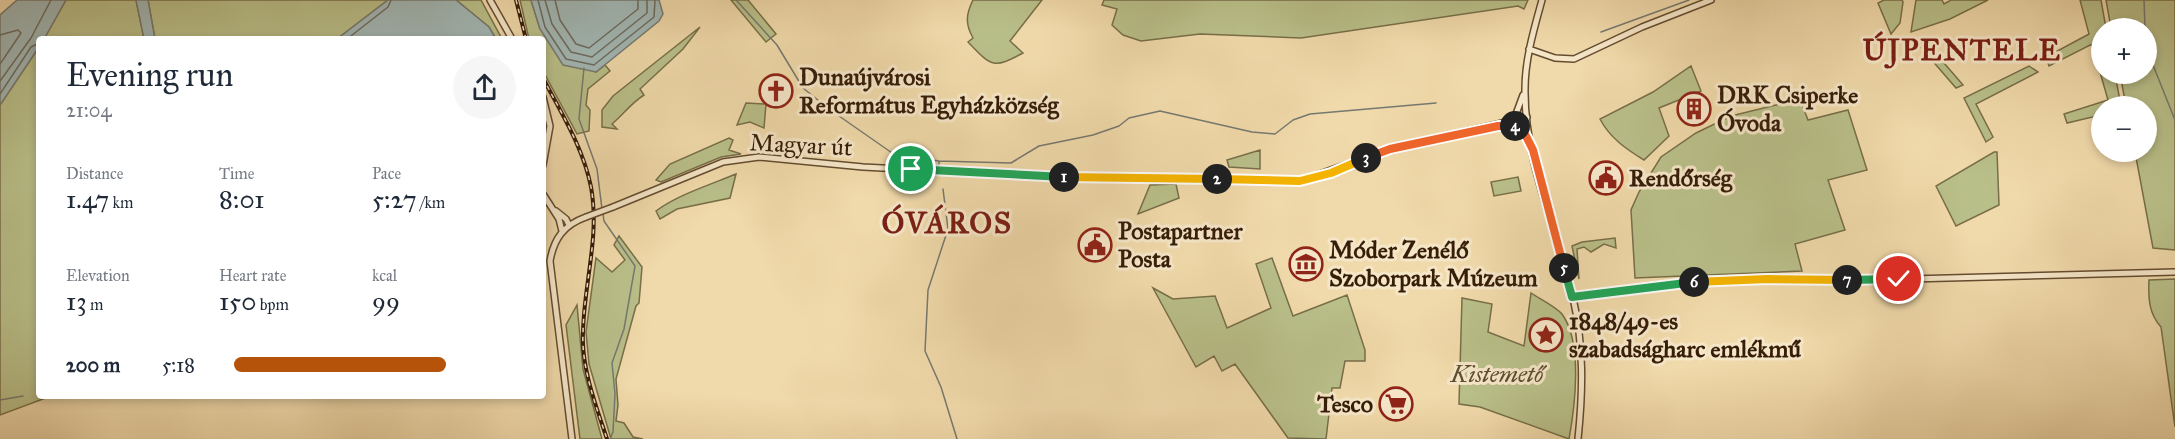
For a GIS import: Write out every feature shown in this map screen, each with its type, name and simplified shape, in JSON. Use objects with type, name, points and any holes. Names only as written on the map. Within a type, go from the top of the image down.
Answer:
[{"type":"street","points":[[490,0],[510,36]]},
{"type":"street","points":[[1542,0],[1527,60],[1525,90],[1527,117],[1533,150],[1572,297],[1582,368],[1578,439]]},
{"type":"street","points":[[1529,49],[1542,55],[1568,59],[1585,55],[1642,27],[1711,0]]},
{"type":"street","points":[[1527,60],[1542,55]]},
{"type":"street","points":[[1498,126],[1516,114],[1525,90]]},
{"type":"street","points":[[546,109],[550,126],[546,148]]},
{"type":"street","name":"Magyar út","points":[[584,218],[723,162],[759,157],[863,167],[1058,177],[1300,181],[1390,149],[1498,126],[1527,117]]},
{"type":"street","points":[[1498,126],[1519,128],[1533,150]]},
{"type":"street","points":[[546,199],[569,225]]},
{"type":"street","points":[[560,217],[584,218]]},
{"type":"street","points":[[560,217],[562,231]]},
{"type":"street","points":[[572,439],[550,270],[554,246],[562,231],[584,218]]},
{"type":"street","points":[[1572,297],[1686,282],[2175,272]]},
{"type":"green space","points":[[66,0],[136,0],[143,36],[46,36]]},
{"type":"green space","points":[[148,0],[388,0],[341,36],[154,36]]},
{"type":"green space","points":[[456,0],[481,0],[500,36],[494,36],[489,27]]},
{"type":"green space","points":[[520,0],[531,0],[540,29],[596,72],[605,65],[610,71],[588,89],[586,105],[590,110],[589,131],[577,134],[546,77],[546,36],[528,36]]},
{"type":"green space","points":[[731,0],[748,0],[776,34],[766,42]]},
{"type":"green space","points":[[973,0],[1042,0],[1010,41],[1023,53],[999,63],[993,63],[982,57],[968,42],[973,38],[967,19]]},
{"type":"green space","points":[[1104,0],[1528,0],[1524,9],[1518,6],[1301,38],[1200,34],[1141,41],[1123,35],[1112,25],[1117,9],[1102,5]]},
{"type":"green space","points":[[1884,0],[1902,0],[1903,2],[1900,23],[1891,34],[1878,3]]},
{"type":"green space","points":[[1916,0],[1942,0],[1944,4],[1951,0],[1988,0],[1950,19],[1911,32]]},
{"type":"green space","points":[[2080,0],[2101,0],[2104,18],[2091,18],[2091,45],[2049,66],[2046,57],[2089,34]]},
{"type":"green space","points":[[2106,0],[2175,0],[2175,250],[2153,248],[2137,162],[2157,162],[2157,96],[2124,96],[2122,84],[2157,84],[2157,18],[2109,18]]},
{"type":"green space","points":[[700,27],[683,49],[640,89],[644,95],[612,124],[617,129],[602,127],[602,110],[613,96]]},
{"type":"green space","points":[[1925,41],[1963,85],[1956,88],[1917,43]]},
{"type":"green space","points":[[36,51],[36,399],[43,399],[0,415],[0,105]]},
{"type":"green space","points":[[1691,66],[1701,91],[1659,108],[1669,136],[1644,160],[1619,143],[1604,126],[1600,119],[1653,92]]},
{"type":"green space","points":[[2029,66],[2038,72],[1976,104],[1993,137],[1986,142],[1964,98]]},
{"type":"green space","points":[[2103,84],[2117,84],[2119,96],[2107,96]]},
{"type":"green space","points":[[1800,99],[1808,120],[1848,110],[1867,170],[1828,180],[1845,230],[1795,244],[1802,271],[1635,278],[1631,210],[1639,192],[1661,157],[1696,133],[1731,116]]},
{"type":"green space","points":[[746,103],[766,104],[764,128],[750,122],[737,125]]},
{"type":"green space","points":[[2091,105],[2091,117],[2067,123],[2064,114]]},
{"type":"green space","points":[[729,138],[733,140],[729,150],[741,154],[721,157],[661,182],[656,180],[670,164]]},
{"type":"green space","points":[[1260,150],[1260,169],[1229,167],[1227,160]]},
{"type":"green space","points":[[1997,152],[1999,205],[1956,226],[1936,186]]},
{"type":"green space","points":[[736,174],[730,198],[677,209],[660,219],[656,211],[664,205]]},
{"type":"green space","points":[[1518,177],[1521,191],[1494,196],[1491,182]]},
{"type":"green space","points":[[1176,184],[1179,198],[1138,214],[1150,185]]},
{"type":"green space","points":[[619,236],[642,267],[639,303],[636,306],[616,379],[618,405],[616,421],[624,423],[633,437],[643,439],[611,439],[589,364],[586,332],[596,258],[612,272],[625,260],[614,245]]},
{"type":"green space","points":[[1615,238],[1616,248],[1604,244],[1591,252],[1584,247],[1577,249],[1579,279],[1572,246],[1582,242]]},
{"type":"green space","points":[[1272,258],[1293,316],[1347,295],[1365,350],[1365,361],[1345,361],[1340,388],[1332,388],[1326,439],[1288,438],[1235,364],[1222,371],[1214,356],[1196,367],[1153,288],[1173,299],[1215,296],[1227,328],[1271,308],[1256,264]]},
{"type":"green space","points":[[2175,279],[2175,427],[2161,327],[2152,311],[2149,299],[2149,280]]},
{"type":"green space","name":"Kistemető","points":[[1531,293],[1562,314],[1569,326],[1573,341],[1576,375],[1569,439],[1480,407],[1459,404],[1462,298],[1492,304],[1488,332],[1524,346]]},
{"type":"green space","points":[[577,305],[583,369],[602,439],[580,439],[566,325]]},
{"type":"water","points":[[17,0],[66,0],[46,36],[36,36],[36,51],[0,105],[0,15]]},
{"type":"water","points":[[136,0],[148,0],[154,36],[143,36]]},
{"type":"water","points":[[388,0],[456,0],[489,27],[494,36],[341,36]]},
{"type":"water","points":[[531,0],[659,0],[663,14],[659,21],[596,72],[563,65],[540,29]]},
{"type":"waterway","points":[[736,0],[777,45],[803,88],[895,155],[939,161],[939,165]]},
{"type":"waterway","points":[[1601,32],[1689,0]]},
{"type":"waterway","points":[[2144,0],[2145,18]]},
{"type":"waterway","points":[[584,68],[579,119],[597,169],[602,209]]},
{"type":"waterway","points":[[2157,75],[2175,120]]},
{"type":"waterway","points":[[939,161],[1011,163],[1039,146],[1093,135],[1119,126],[1129,118],[1160,111],[1252,132],[1275,134],[1293,120],[1310,114],[1436,103]]},
{"type":"waterway","points":[[943,189],[948,229],[928,290],[925,351],[941,387],[957,439]]},
{"type":"waterway","points":[[603,214],[604,221],[635,266],[624,329],[612,363],[615,394],[613,432],[610,439]]},
{"type":"waterway","points":[[0,400],[23,396]]},
{"type":"railway","points":[[516,0],[525,36]]},
{"type":"railway","points":[[546,84],[577,144],[591,187],[594,223],[583,345],[590,386],[607,439]]},
{"type":"place","name":"Dunaújvárosi Református Egyházközség","points":[[776,91]]},
{"type":"place","name":"DRK Csiperke Óvoda","points":[[1694,109]]},
{"type":"place","name":"Rendőrség","points":[[1606,178]]},
{"type":"place","name":"Postapartner Posta","points":[[1095,245]]},
{"type":"place","name":"Móder Zenélő Szoborpark Múzeum","points":[[1306,264]]},
{"type":"place","name":"1848/49-es szabadságharc emlékmű","points":[[1546,335]]},
{"type":"place","name":"Tesco","points":[[1396,404]]},
{"type":"district","name":"ÚJPENTELE","points":[[1962,50]]},
{"type":"district","name":"ÓVÁROS","points":[[947,223]]},
{"type":"route","points":[[911,169],[1058,177],[1286,182],[1308,180],[1331,173],[1390,149],[1498,126],[1513,126],[1519,128],[1526,136],[1533,150],[1572,297],[1675,283],[1768,279],[1899,279]]}]
